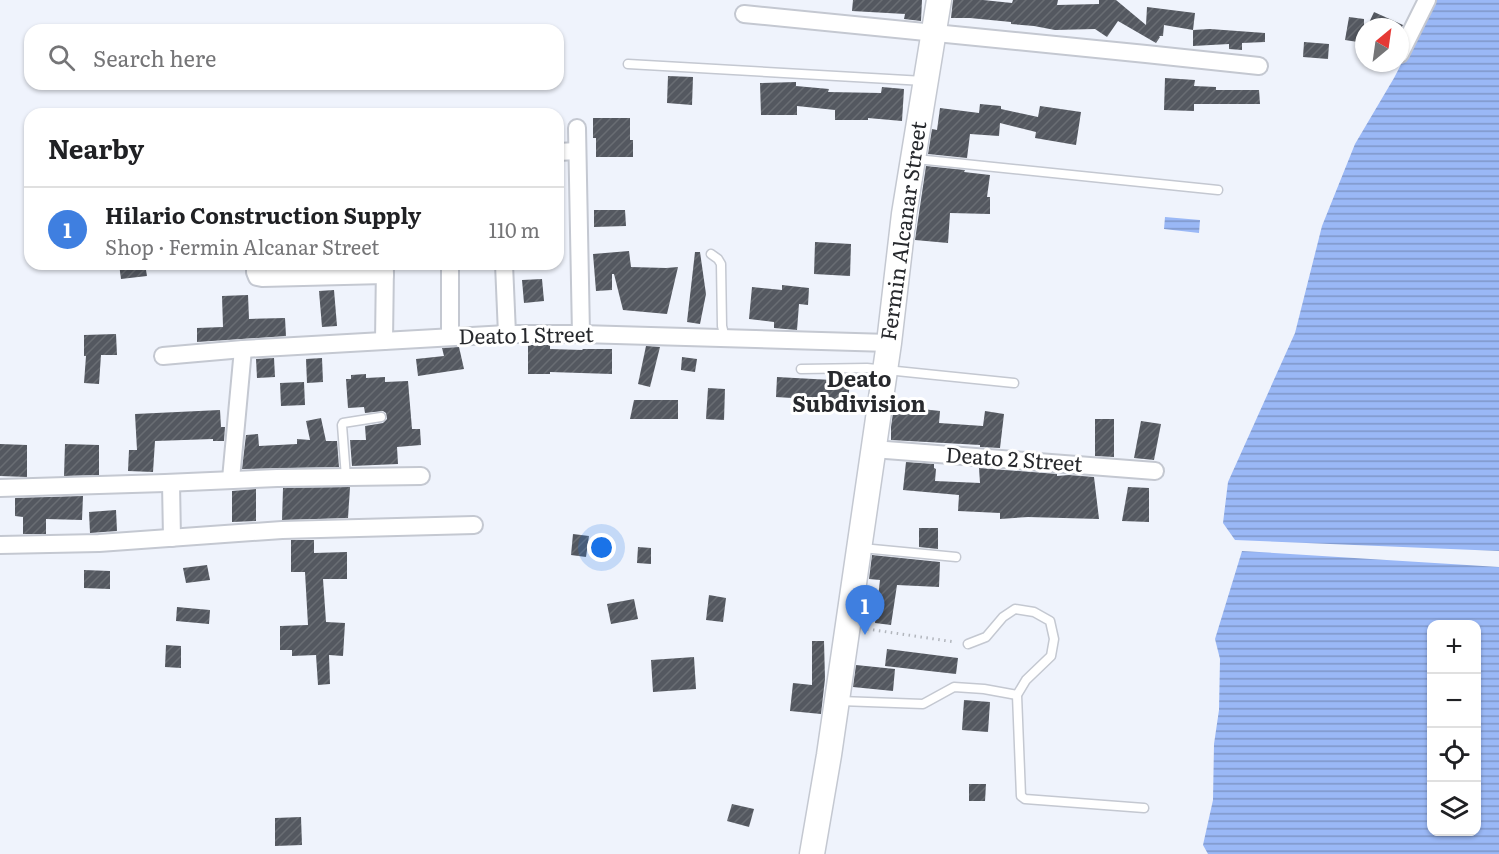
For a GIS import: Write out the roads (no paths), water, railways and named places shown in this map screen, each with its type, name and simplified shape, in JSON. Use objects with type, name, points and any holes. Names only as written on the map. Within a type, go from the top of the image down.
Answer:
[{"type":"main road","name":"Fermin Alcanar Street","points":[[812,854],[829,755],[889,343],[904,214],[939,0]]},
{"type":"street","points":[[1409,35],[1427,0]]},
{"type":"street","points":[[744,14],[1259,66]]},
{"type":"street","points":[[577,128],[581,334]]},
{"type":"street","points":[[564,152],[577,151]]},
{"type":"street","points":[[255,270],[257,277],[262,278],[385,270],[384,341]]},
{"type":"street","points":[[450,270],[450,337]]},
{"type":"street","points":[[504,270],[507,334]]},
{"type":"street","name":"Deato 1 Street","points":[[163,356],[243,349],[507,334],[889,343]]},
{"type":"street","points":[[231,479],[243,349]]},
{"type":"street","name":"Deato 2 Street","points":[[873,449],[1155,471]]},
{"type":"street","points":[[0,488],[231,479],[421,476]]},
{"type":"street","points":[[171,483],[172,538]]},
{"type":"street","points":[[0,545],[99,543],[282,530],[474,525]]},
{"type":"lane","points":[[628,64],[925,81]]},
{"type":"lane","points":[[914,159],[1218,190]]},
{"type":"lane","points":[[711,254],[721,264],[722,326],[725,338]]},
{"type":"lane","points":[[801,369],[867,368],[1014,383]]},
{"type":"lane","points":[[346,477],[343,423],[381,417]]},
{"type":"lane","points":[[859,547],[956,557]]},
{"type":"lane","points":[[968,644],[986,637],[1003,617],[1015,609],[1034,612],[1050,621],[1054,639],[1051,656],[1026,680],[1017,695],[1021,796],[1025,799],[1144,808]]},
{"type":"lane","points":[[836,700],[923,704],[954,687],[1017,695]]},
{"type":"water","points":[[1434,0],[1499,0],[1499,551],[1235,540],[1223,523],[1228,482],[1295,333],[1322,226],[1355,144],[1397,72],[1409,72],[1409,49]]},
{"type":"water","points":[[1165,217],[1200,220],[1199,233],[1164,229]]},
{"type":"water","points":[[1242,551],[1499,567],[1499,854],[1208,854],[1203,845],[1213,800],[1220,659],[1215,639]]},
{"type":"place","name":"Hilario Construction Supply","points":[[865,635]]},
{"type":"district","name":"Deato Subdivision","points":[[859,392]]}]
